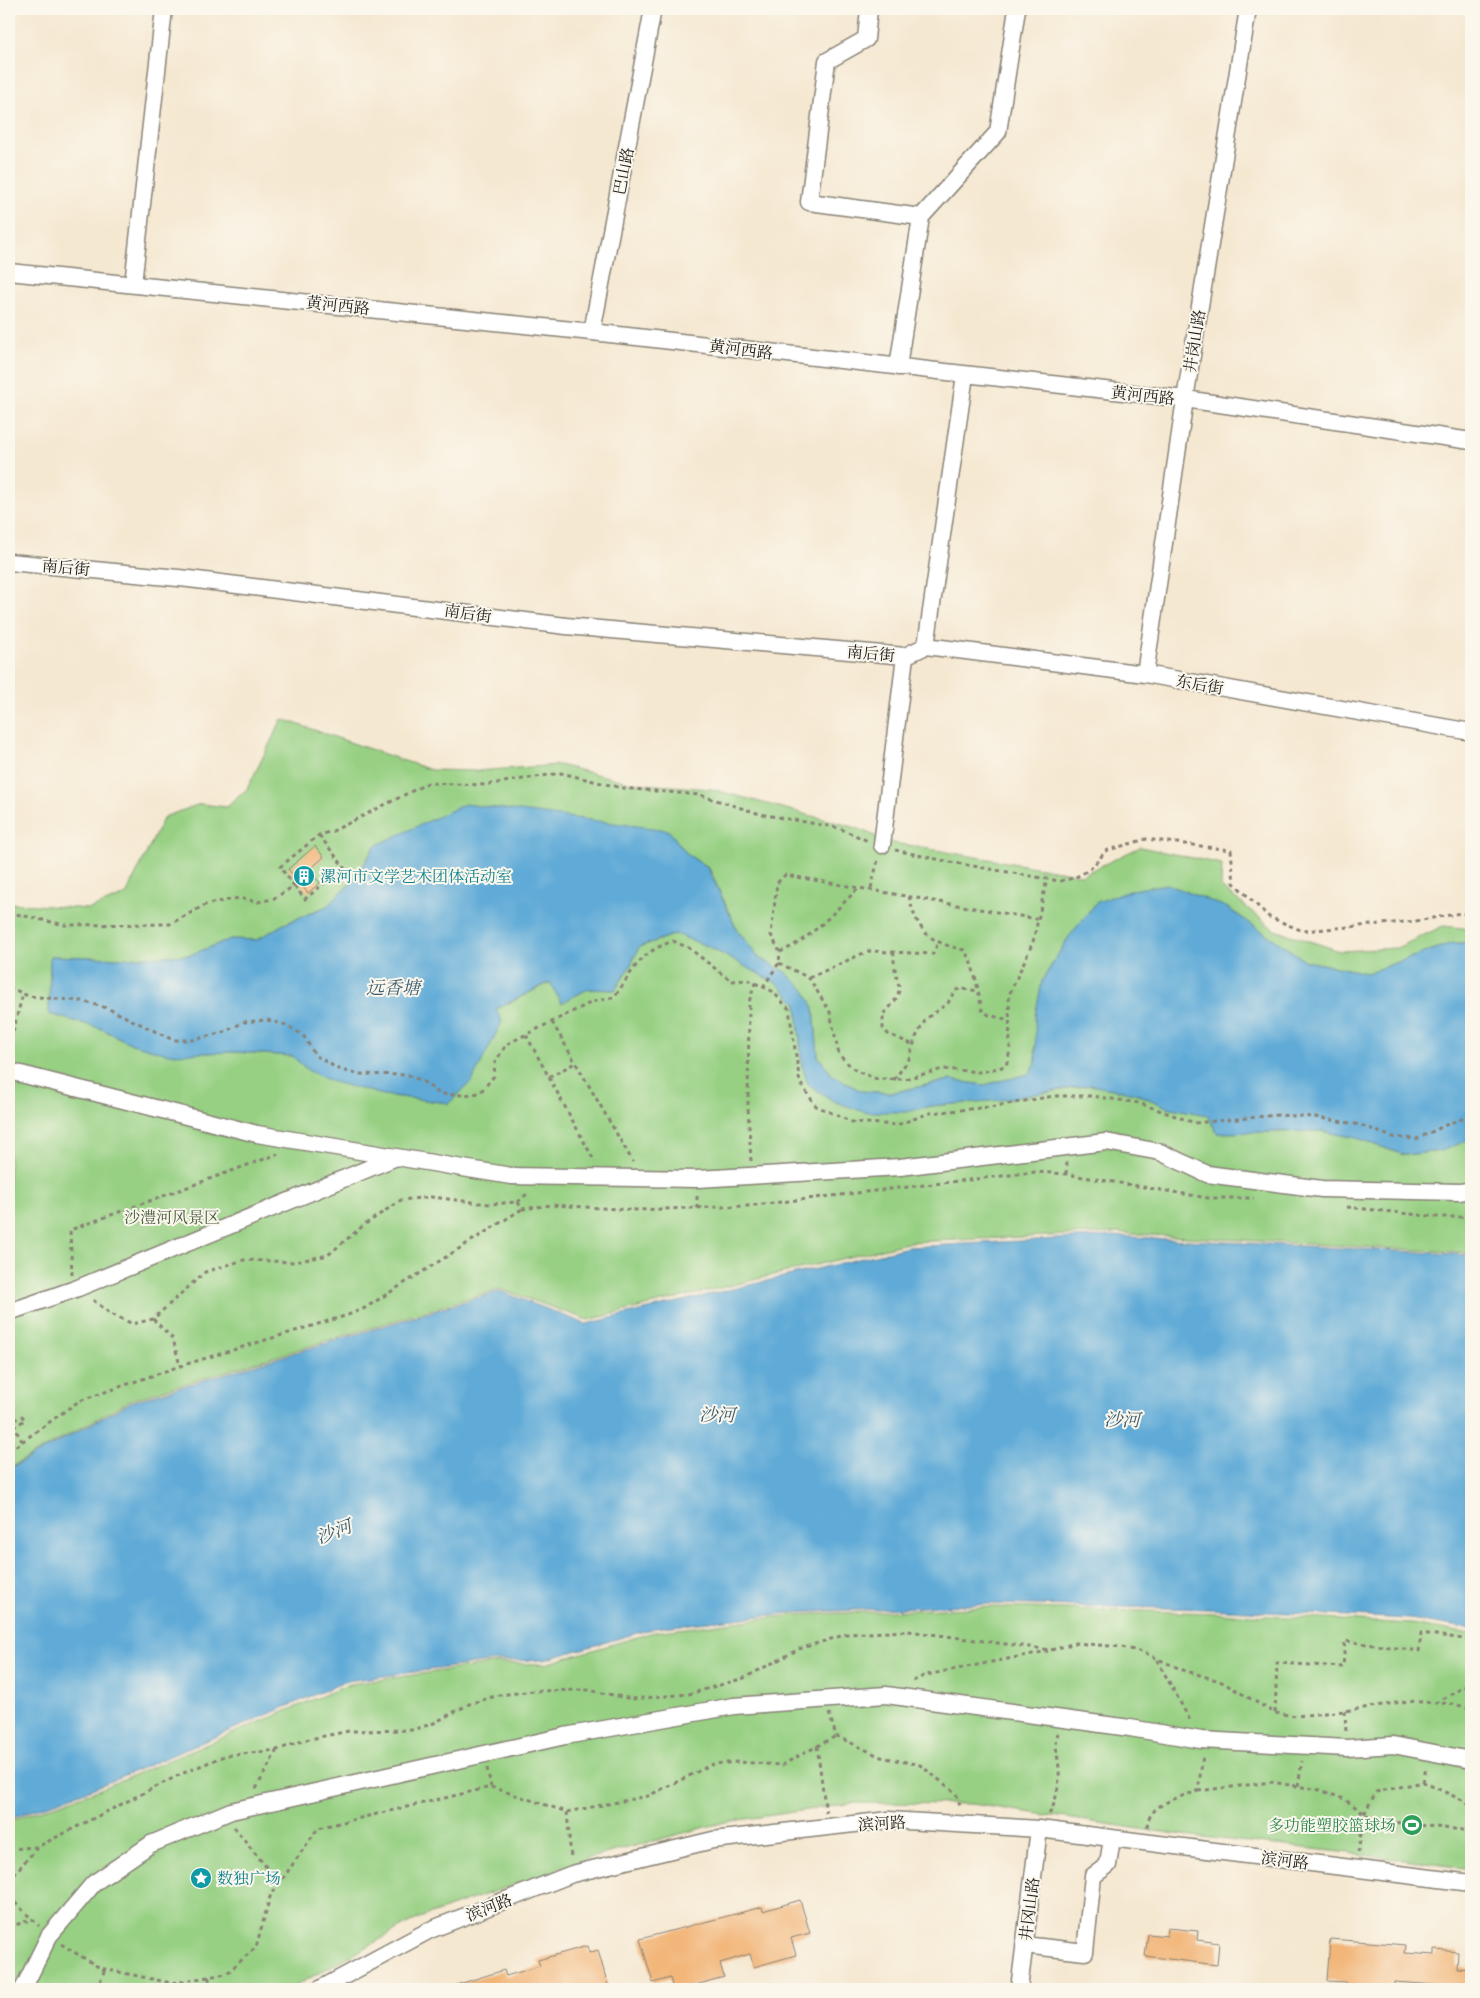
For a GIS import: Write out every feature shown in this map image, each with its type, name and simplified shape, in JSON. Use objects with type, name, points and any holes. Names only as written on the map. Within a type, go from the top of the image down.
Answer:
[{"type":"street","points":[[133,284],[164,9]]},
{"type":"street","name":"巴山路","points":[[592,332],[653,9]]},
{"type":"street","points":[[869,9],[866,39],[827,61],[809,202],[921,217]]},
{"type":"street","points":[[898,367],[921,217],[998,132],[1017,9]]},
{"type":"street","name":"井岗山路","points":[[1145,674],[1184,399],[1248,9]]},
{"type":"street","name":"黄河西路","points":[[9,272],[592,332],[1184,399],[1471,441]]},
{"type":"street","points":[[926,646],[965,375]]},
{"type":"street","name":"南后街","points":[[9,562],[209,581],[566,626],[905,656],[926,646]]},
{"type":"street","name":"东后街","points":[[926,646],[1145,674],[1471,732]]},
{"type":"street","points":[[882,845],[905,656]]},
{"type":"street","points":[[9,1071],[257,1134],[511,1176],[642,1178],[752,1176],[900,1167],[1106,1142],[1160,1152],[1207,1174],[1312,1188],[1460,1192],[1471,1190]]},
{"type":"street","points":[[9,1312],[78,1288],[394,1158]]},
{"type":"street","points":[[23,1989],[49,1936],[94,1883],[151,1844],[224,1814],[246,1806],[582,1732],[734,1706],[825,1701],[886,1695],[1062,1718],[1201,1740],[1347,1748],[1393,1746],[1471,1760]]},
{"type":"street","name":"滨河路","points":[[320,1989],[430,1930],[572,1874],[713,1840],[889,1820],[1039,1830],[1471,1883]]},
{"type":"street","name":"井冈山路","points":[[1019,1989],[1039,1830]]},
{"type":"street","points":[[1024,1945],[1085,1952],[1093,1876],[1108,1865],[1112,1838]]},
{"type":"path","points":[[319,835],[344,867],[304,899],[280,867],[319,835],[333,831],[428,783],[485,785],[560,773],[622,788],[700,795],[760,814],[839,828],[882,845],[915,855],[1059,882],[1073,880],[1096,865],[1105,850],[1146,839],[1231,850],[1234,883],[1269,917],[1302,931],[1416,921],[1461,913],[1471,915]]},
{"type":"path","points":[[870,888],[882,845]]},
{"type":"path","points":[[763,987],[779,963],[780,952],[771,935],[777,882],[785,874],[1037,919]]},
{"type":"path","points":[[779,963],[809,978],[830,1012],[839,1055],[856,1071],[876,1079],[894,1080],[943,1069],[982,1072],[1006,1066],[1010,1051],[1008,995],[1032,942],[1047,879]]},
{"type":"path","points":[[9,916],[16,914],[65,925],[170,924],[207,904],[239,898],[258,902],[273,900],[294,886]]},
{"type":"path","points":[[780,952],[792,947],[816,930],[861,887]]},
{"type":"path","points":[[909,896],[913,913],[928,937],[938,943],[964,950],[979,984],[982,1010],[989,1015],[1009,1020]]},
{"type":"path","points":[[9,987],[23,993],[81,1001],[107,1008],[173,1040],[192,1040],[224,1032],[244,1022],[267,1020],[286,1025],[303,1035],[315,1055],[338,1069],[356,1074],[408,1075],[422,1081],[440,1094],[463,1096],[480,1093],[494,1076],[495,1062],[507,1044],[592,1002],[614,997],[639,960],[655,947],[673,941],[689,948],[731,980],[748,980],[772,991],[789,1009],[800,1083],[816,1106],[852,1122],[897,1125],[930,1113],[990,1107],[1054,1096],[1092,1096],[1139,1103],[1195,1123],[1278,1115],[1315,1117],[1361,1126],[1392,1137],[1417,1139],[1450,1123],[1471,1116]]},
{"type":"path","points":[[809,978],[868,951],[933,954],[938,943]]},
{"type":"path","points":[[894,951],[894,970],[900,990],[897,1001],[883,1014],[883,1028],[888,1034],[914,1045]]},
{"type":"path","points":[[752,1176],[748,1107],[749,1002],[755,983]]},
{"type":"path","points":[[894,1080],[909,1059],[926,1019],[948,1003],[955,990],[962,989],[979,992]]},
{"type":"path","points":[[9,1047],[23,993]]},
{"type":"path","points":[[552,1022],[642,1178]]},
{"type":"path","points":[[526,1035],[604,1178]]},
{"type":"path","points":[[549,1077],[575,1063]]},
{"type":"path","points":[[9,1451],[79,1401],[180,1366],[348,1315],[365,1308],[522,1208],[551,1205],[636,1210],[747,1206],[1035,1172],[1066,1174],[1208,1198],[1258,1198]]},
{"type":"path","points":[[518,1202],[522,1208]]},
{"type":"path","points":[[1339,1207],[1437,1217],[1471,1217]]},
{"type":"path","points":[[153,1319],[173,1339],[180,1366]]},
{"type":"path","points":[[9,1418],[11,1422],[22,1416],[25,1420],[14,1427],[22,1441]]},
{"type":"path","points":[[1275,1712],[1277,1663],[1343,1667],[1345,1641],[1419,1651],[1421,1633],[1471,1640]]},
{"type":"path","points":[[910,1683],[926,1675],[1052,1650]]},
{"type":"path","points":[[1158,1660],[1201,1740],[1203,1760],[1198,1776],[1198,1790]]},
{"type":"path","points":[[1435,1703],[1471,1683]]},
{"type":"path","points":[[825,1701],[836,1736],[881,1757],[920,1765],[956,1793],[966,1825]]},
{"type":"path","points":[[1345,1711],[1347,1748]]},
{"type":"path","points":[[1039,1830],[1053,1808],[1059,1770],[1055,1746],[1062,1718]]},
{"type":"path","points":[[9,1897],[49,1936],[104,1969],[171,1984],[226,1974],[256,1946],[270,1897],[318,1828],[491,1787],[567,1812],[648,1796],[713,1764],[738,1762],[782,1766],[836,1736]]},
{"type":"path","points":[[817,1746],[828,1827]]},
{"type":"path","points":[[1298,1786],[1305,1746]]},
{"type":"path","points":[[246,1806],[277,1750]]},
{"type":"path","points":[[1146,1843],[1148,1818],[1160,1805],[1198,1790],[1272,1782],[1320,1790],[1344,1799],[1374,1820],[1471,1831]]},
{"type":"path","points":[[1355,1869],[1364,1814],[1376,1792],[1423,1782],[1471,1804]]},
{"type":"path","points":[[567,1812],[572,1874]]},
{"type":"path","points":[[224,1814],[280,1883]]},
{"type":"path","points":[[9,1890],[15,1873],[37,1847]]},
{"type":"path","points":[[9,1927],[33,1919]]},
{"type":"path","points":[[96,1989],[104,1969]]},
{"type":"path","points":[[208,1977],[214,1989]]},
{"type":"green space","name":"沙澧河风景区","points":[[282,719],[431,770],[476,771],[559,765],[632,783],[711,789],[857,828],[888,842],[1082,875],[1140,847],[1222,864],[1221,887],[1275,930],[1340,951],[1397,948],[1443,926],[1471,929],[1471,943],[1452,943],[1367,973],[1306,961],[1226,907],[1097,902],[1068,938],[1042,981],[1035,1049],[1036,1063],[1029,1074],[984,1085],[950,1080],[891,1093],[861,1091],[832,1075],[818,1056],[814,1008],[784,971],[759,958],[737,930],[709,868],[688,855],[668,830],[375,846],[354,880],[327,906],[282,925],[257,940],[231,939],[190,955],[121,958],[51,956],[49,1014],[100,1028],[132,1044],[204,1053],[235,1052],[292,1056],[309,1071],[384,1095],[449,1103],[502,1022],[495,1010],[551,982],[561,1003],[588,989],[615,990],[630,967],[639,947],[675,934],[707,946],[778,984],[797,1004],[802,1066],[906,1112],[931,1106],[1000,1100],[1090,1085],[1135,1093],[1167,1107],[1207,1115],[1217,1133],[1321,1131],[1357,1138],[1404,1155],[1441,1151],[1471,1139],[1471,1253],[1115,1233],[911,1242],[588,1320],[500,1289],[131,1400],[9,1468],[9,903],[89,909],[126,895],[164,817],[200,804],[227,807],[247,789]]},
{"type":"green space","points":[[993,1607],[1215,1613],[1412,1624],[1471,1634],[1471,1869],[1350,1853],[1174,1834],[972,1804],[854,1803],[725,1822],[593,1857],[419,1918],[290,1989],[9,1989],[9,1821],[98,1790],[350,1684],[498,1663],[545,1664],[654,1632],[792,1615]]},
{"type":"water","name":"远香塘","points":[[465,804],[668,830],[688,855],[708,868],[737,930],[759,958],[784,971],[805,990],[814,1008],[818,1056],[832,1075],[861,1091],[891,1093],[950,1080],[984,1085],[1029,1074],[1036,1063],[1035,1016],[1042,981],[1068,938],[1097,902],[1132,890],[1167,884],[1226,907],[1306,961],[1367,973],[1452,943],[1471,943],[1471,1139],[1441,1151],[1404,1155],[1357,1138],[1321,1131],[1217,1133],[1207,1115],[1167,1107],[1135,1093],[1090,1085],[1000,1100],[931,1106],[906,1112],[864,1112],[833,1101],[808,1084],[802,1066],[797,1004],[778,984],[707,946],[675,934],[639,947],[630,967],[615,990],[588,989],[561,1003],[550,982],[496,1009],[502,1022],[472,1081],[449,1103],[384,1095],[333,1082],[309,1071],[292,1056],[235,1052],[168,1054],[132,1044],[100,1028],[49,1014],[50,956],[121,958],[190,955],[231,939],[257,940],[282,925],[327,906],[354,880],[375,846]]},
{"type":"water","name":"沙河","points":[[1113,1236],[1471,1255],[1471,1629],[1410,1619],[1207,1609],[990,1604],[788,1613],[655,1628],[544,1660],[496,1661],[347,1681],[97,1787],[9,1819],[9,1469],[131,1402],[500,1291],[586,1324],[908,1247]]},
{"type":"building","name":"漯河市文学艺术团体活动室","points":[[315,846],[324,857],[309,870],[320,883],[308,893],[288,869]]},
{"type":"building","points":[[800,1900],[810,1933],[791,1938],[796,1955],[754,1967],[750,1954],[720,1963],[724,1977],[681,1989],[673,1989],[670,1978],[653,1983],[640,1939],[762,1907],[763,1911]]},
{"type":"building","points":[[1168,1928],[1198,1931],[1197,1940],[1219,1943],[1217,1965],[1145,1956],[1148,1934],[1167,1936]]},
{"type":"building","points":[[1330,1939],[1406,1945],[1405,1953],[1435,1955],[1435,1950],[1458,1952],[1457,1968],[1471,1969],[1471,1989],[1436,1989],[1436,1985],[1394,1982],[1394,1989],[1345,1989],[1345,1982],[1327,1981]]},
{"type":"building","points":[[587,1946],[589,1953],[598,1950],[609,1989],[453,1989],[453,1986],[504,1970],[506,1976],[540,1966],[538,1960]]},
{"type":"place","name":"漯河市文学艺术团体活动室","points":[[304,876]]},
{"type":"place","name":"多功能塑胶篮球场","points":[[1412,1825]]},
{"type":"place","name":"数独广场","points":[[201,1878]]}]
